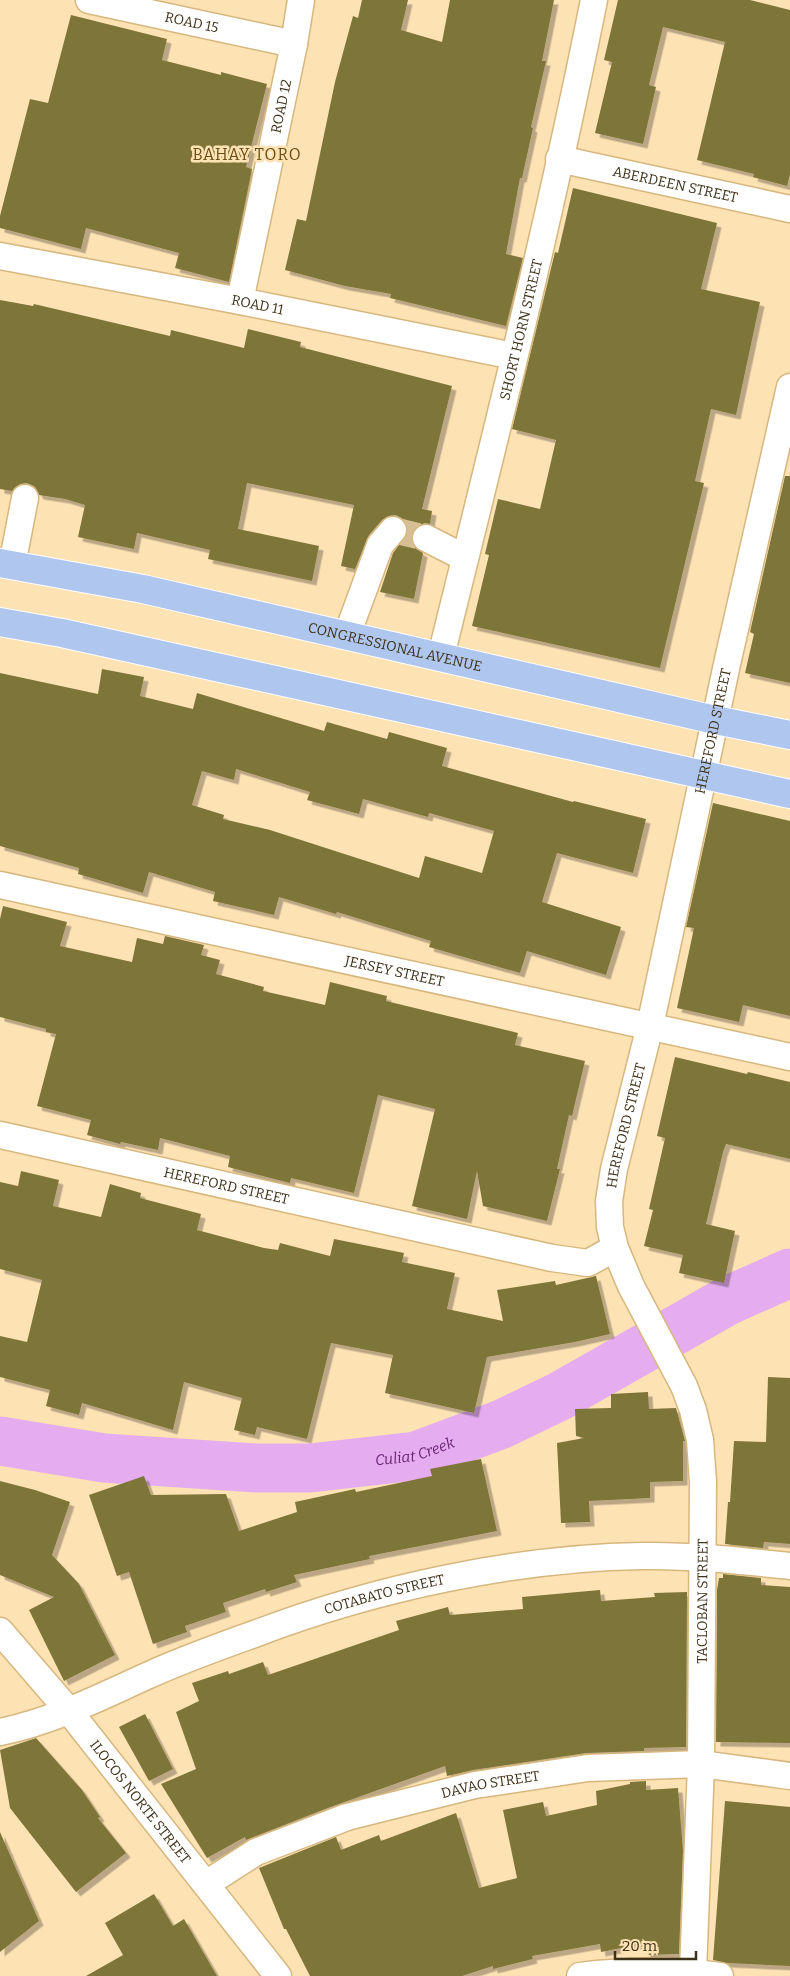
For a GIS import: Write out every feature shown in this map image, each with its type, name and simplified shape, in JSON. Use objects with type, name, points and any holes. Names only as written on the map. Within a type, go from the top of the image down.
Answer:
[{"type":"main road","name":"CONGRESSIONAL AVENUE","points":[[4,562],[143,589],[715,720],[790,735]]},
{"type":"main road","points":[[0,622],[62,633],[790,794]]},
{"type":"street","name":"ROAD 15","points":[[89,0],[294,44]]},
{"type":"street","name":"ROAD 12","points":[[240,301],[294,44],[301,0]]},
{"type":"street","name":"SHORT HORN STREET","points":[[441,656],[514,356],[594,0]]},
{"type":"street","name":"ABERDEEN STREET","points":[[559,159],[790,209]]},
{"type":"street","name":"ROAD 11","points":[[0,256],[240,301],[514,356]]},
{"type":"street","name":"HEREFORD STREET","points":[[0,1135],[552,1258],[588,1263],[615,1248],[610,1227],[609,1201],[614,1169],[650,1026],[715,720],[782,460],[790,387]]},
{"type":"street","points":[[4,562],[16,507]]},
{"type":"street","points":[[347,635],[380,546],[393,530]]},
{"type":"street","points":[[426,538],[466,558]]},
{"type":"street","name":"JERSEY STREET","points":[[0,885],[790,1057]]},
{"type":"street","name":"TACLOBAN STREET","points":[[615,1248],[631,1286],[673,1364],[693,1410],[700,1440],[703,1482],[701,1764],[693,1972]]},
{"type":"street","name":"COTABATO STREET","points":[[0,1732],[31,1726],[161,1670],[258,1632],[346,1602],[469,1574],[553,1561],[644,1556],[746,1561],[790,1566]]},
{"type":"street","name":"ILOCOS NORTE STREET","points":[[0,1631],[69,1711],[278,1976]]},
{"type":"street","name":"DAVAO STREET","points":[[206,1884],[256,1852],[347,1817],[475,1785],[588,1768],[701,1764],[790,1776]]},
{"type":"street","points":[[580,1976],[693,1972],[720,1976]]},
{"type":"building","points":[[362,0],[408,0],[401,30],[442,42],[450,0],[554,0],[542,61],[546,61],[522,178],[520,178],[506,254],[523,258],[506,326],[390,298],[391,294],[345,286],[285,270],[297,219],[306,221],[335,82],[353,16],[358,18]]},
{"type":"building","points":[[618,0],[750,0],[790,10],[790,174],[787,186],[753,177],[754,174],[697,160],[725,42],[663,27],[649,85],[656,87],[643,144],[595,133],[612,62],[604,60]]},
{"type":"building","points":[[71,15],[167,39],[162,60],[267,84],[246,167],[252,169],[229,282],[175,268],[179,253],[86,228],[81,249],[0,228],[0,216],[30,99],[48,103]]},
{"type":"building","points":[[573,188],[717,223],[701,289],[760,302],[736,415],[711,409],[695,481],[704,483],[660,668],[472,626],[489,555],[485,554],[498,499],[540,509],[556,440],[512,429],[555,252],[558,253]]},
{"type":"building","points":[[0,300],[33,306],[34,304],[170,336],[171,330],[244,348],[248,329],[301,342],[300,347],[452,386],[422,509],[432,511],[430,524],[425,523],[417,526],[411,538],[414,547],[423,553],[414,599],[380,592],[393,553],[408,533],[407,525],[403,519],[396,515],[382,520],[369,535],[355,569],[341,566],[354,505],[247,483],[238,529],[319,546],[312,581],[208,559],[210,550],[137,533],[134,549],[78,537],[85,505],[65,499],[39,495],[35,487],[27,483],[20,484],[12,491],[0,489]]},
{"type":"building","points":[[785,476],[790,476],[790,683],[745,673],[754,634],[750,632]]},
{"type":"building","points":[[102,669],[144,677],[140,696],[193,709],[197,693],[324,731],[327,722],[387,739],[389,732],[447,748],[442,766],[573,802],[646,819],[633,873],[557,853],[542,902],[621,927],[606,975],[527,951],[520,973],[429,947],[431,941],[337,912],[336,914],[279,897],[274,915],[213,901],[215,892],[149,872],[143,893],[78,874],[79,868],[0,846],[0,673],[98,694]],"holes":[[[236,769],[310,792],[307,800],[359,814],[363,799],[428,817],[429,813],[494,831],[482,873],[425,856],[419,878],[270,830],[223,819],[224,815],[192,805],[202,771],[234,780]]]},
{"type":"building","points":[[713,803],[790,821],[790,1016],[743,1005],[739,1022],[677,1008],[694,928],[686,927]]},
{"type":"building","points":[[3,906],[67,922],[60,946],[132,962],[137,938],[163,944],[165,936],[204,945],[201,955],[220,960],[216,974],[264,987],[263,991],[325,1005],[330,982],[387,996],[386,1001],[518,1033],[515,1045],[585,1061],[572,1116],[569,1115],[557,1169],[560,1169],[547,1221],[483,1206],[477,1171],[467,1219],[412,1206],[435,1109],[378,1095],[354,1193],[291,1178],[290,1183],[228,1167],[230,1156],[160,1138],[158,1150],[121,1142],[120,1144],[87,1135],[91,1120],[37,1106],[56,1034],[46,1032],[46,1029],[0,1017],[0,919]]},
{"type":"building","points":[[675,1057],[790,1082],[790,1159],[726,1144],[723,1152],[706,1224],[735,1231],[724,1283],[679,1273],[683,1255],[644,1246],[653,1210],[649,1209],[665,1138],[657,1136]]},
{"type":"building","points":[[21,1171],[59,1180],[53,1206],[101,1217],[110,1184],[141,1193],[140,1198],[201,1214],[197,1230],[264,1248],[278,1250],[280,1243],[330,1256],[334,1239],[404,1253],[402,1262],[455,1273],[447,1309],[503,1321],[497,1290],[555,1281],[556,1285],[596,1276],[610,1334],[487,1357],[474,1413],[385,1393],[393,1355],[331,1343],[307,1439],[257,1427],[255,1435],[234,1430],[242,1398],[184,1382],[173,1430],[82,1403],[79,1415],[46,1406],[50,1390],[0,1377],[0,1336],[27,1342],[42,1280],[0,1269],[0,1182],[18,1186]]},
{"type":"building","points":[[768,1377],[790,1378],[790,1544],[764,1542],[763,1548],[725,1544],[734,1441],[766,1442]]},
{"type":"building","points":[[648,1392],[649,1409],[676,1408],[685,1441],[683,1441],[683,1481],[650,1482],[650,1498],[589,1501],[590,1522],[561,1523],[557,1443],[584,1438],[576,1436],[575,1409],[611,1408],[611,1394]]},
{"type":"building","points":[[481,1459],[497,1531],[369,1556],[370,1559],[294,1575],[297,1582],[266,1592],[265,1589],[223,1603],[226,1612],[185,1626],[187,1632],[153,1644],[129,1572],[117,1576],[89,1495],[144,1476],[151,1495],[226,1494],[239,1531],[297,1512],[295,1502],[355,1489],[356,1492],[432,1476],[430,1469]]},
{"type":"building","points":[[0,1481],[70,1502],[52,1555],[79,1584],[115,1655],[64,1681],[29,1610],[54,1597],[0,1575]]},
{"type":"building","points":[[723,1574],[761,1578],[761,1585],[790,1587],[790,1743],[716,1742],[717,1590],[719,1578],[723,1578]]},
{"type":"building","points":[[600,1590],[601,1601],[655,1597],[654,1593],[687,1592],[686,1747],[644,1748],[644,1751],[586,1753],[473,1770],[447,1776],[445,1766],[325,1809],[246,1840],[245,1837],[207,1858],[161,1784],[196,1769],[176,1712],[199,1701],[192,1683],[228,1671],[229,1674],[263,1662],[268,1675],[399,1630],[396,1621],[448,1607],[450,1615],[523,1609],[522,1597]]},
{"type":"building","points":[[145,1714],[173,1769],[149,1781],[119,1727]]},
{"type":"building","points":[[36,1738],[82,1790],[100,1817],[98,1818],[126,1853],[76,1892],[10,1808],[0,1750]]},
{"type":"building","points":[[646,1781],[646,1790],[678,1788],[683,1851],[679,1954],[646,1955],[646,1943],[601,1952],[600,1944],[532,1956],[533,1959],[493,1969],[493,1966],[462,1976],[310,1976],[286,1929],[284,1929],[259,1868],[336,1837],[341,1850],[379,1835],[381,1841],[456,1813],[479,1888],[517,1878],[503,1810],[543,1802],[546,1816],[597,1805],[596,1791],[630,1784],[630,1782]]},
{"type":"building","points":[[725,1801],[790,1807],[790,1966],[727,1963],[713,1960]]},
{"type":"building","points":[[0,1832],[39,1921],[0,1952]]},
{"type":"building","points":[[154,1894],[173,1926],[184,1919],[217,1976],[86,1976],[123,1955],[105,1923]]},
{"type":"waterway","name":"Culiat Creek","points":[[0,1441],[104,1458],[257,1468],[310,1468],[416,1456],[502,1424],[560,1396],[729,1300],[790,1273]]},
{"type":"tunnel","points":[[393,530],[426,538]]},
{"type":"district","name":"BAHAY TORO","points":[[247,154]]}]
